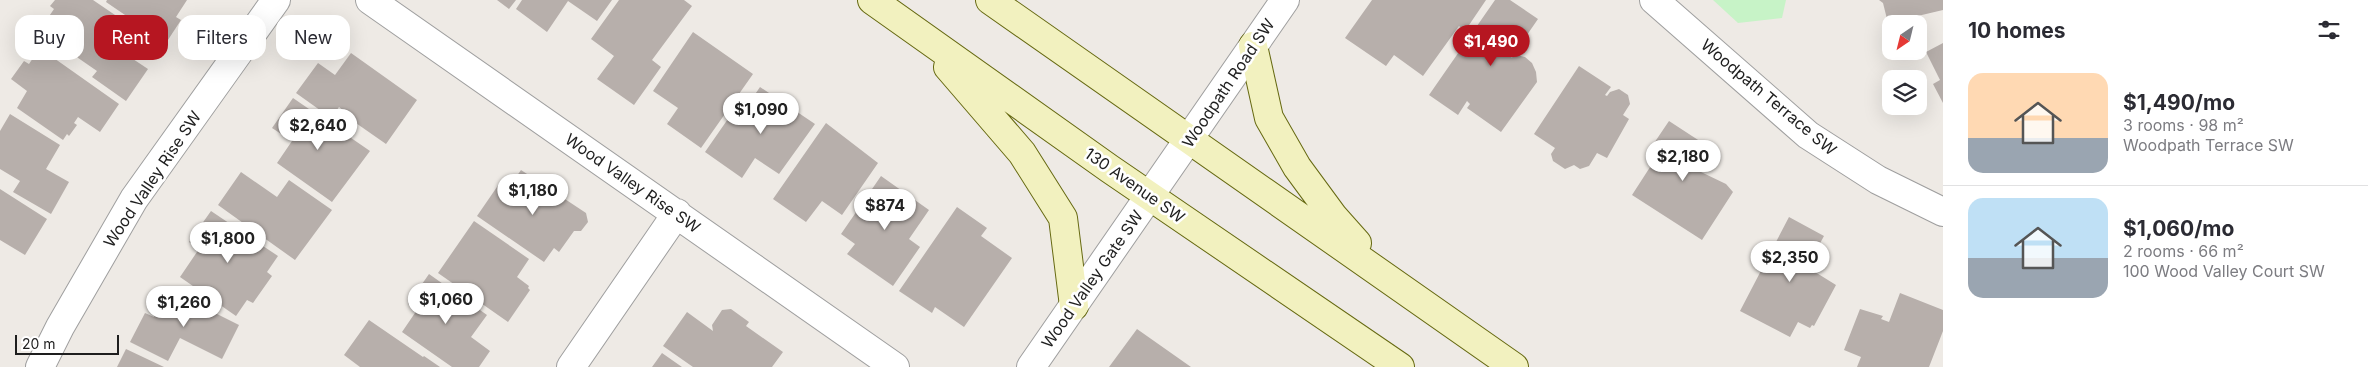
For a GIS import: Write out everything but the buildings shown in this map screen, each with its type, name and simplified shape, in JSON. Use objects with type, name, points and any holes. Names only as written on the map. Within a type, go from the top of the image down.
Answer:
[{"type":"street","name":"Wood Valley Rise SW","points":[[40,367],[60,327],[134,199],[276,0]]},
{"type":"street","name":"Wood Valley Rise SW","points":[[370,0],[678,213],[895,367]]},
{"type":"street","name":"130 Avenue SW","points":[[872,0],[1150,196],[1400,367]]},
{"type":"street","points":[[990,0],[1514,367]]},
{"type":"street","name":"Woodpath Road SW","points":[[1170,166],[1190,140],[1285,0]]},
{"type":"street","name":"Woodpath Terrace SW","points":[[1654,0],[1808,135],[1878,180],[1943,212]]},
{"type":"street","points":[[916,31],[1022,153],[1063,218],[1074,306]]},
{"type":"street","points":[[1253,46],[1269,118],[1297,167],[1333,216],[1389,278]]},
{"type":"street","name":"Wood Valley Gate SW","points":[[1031,367],[1170,166]]},
{"type":"street","points":[[571,367],[678,213]]},
{"type":"green space","points":[[1713,0],[1786,0],[1782,18],[1738,23]]}]
